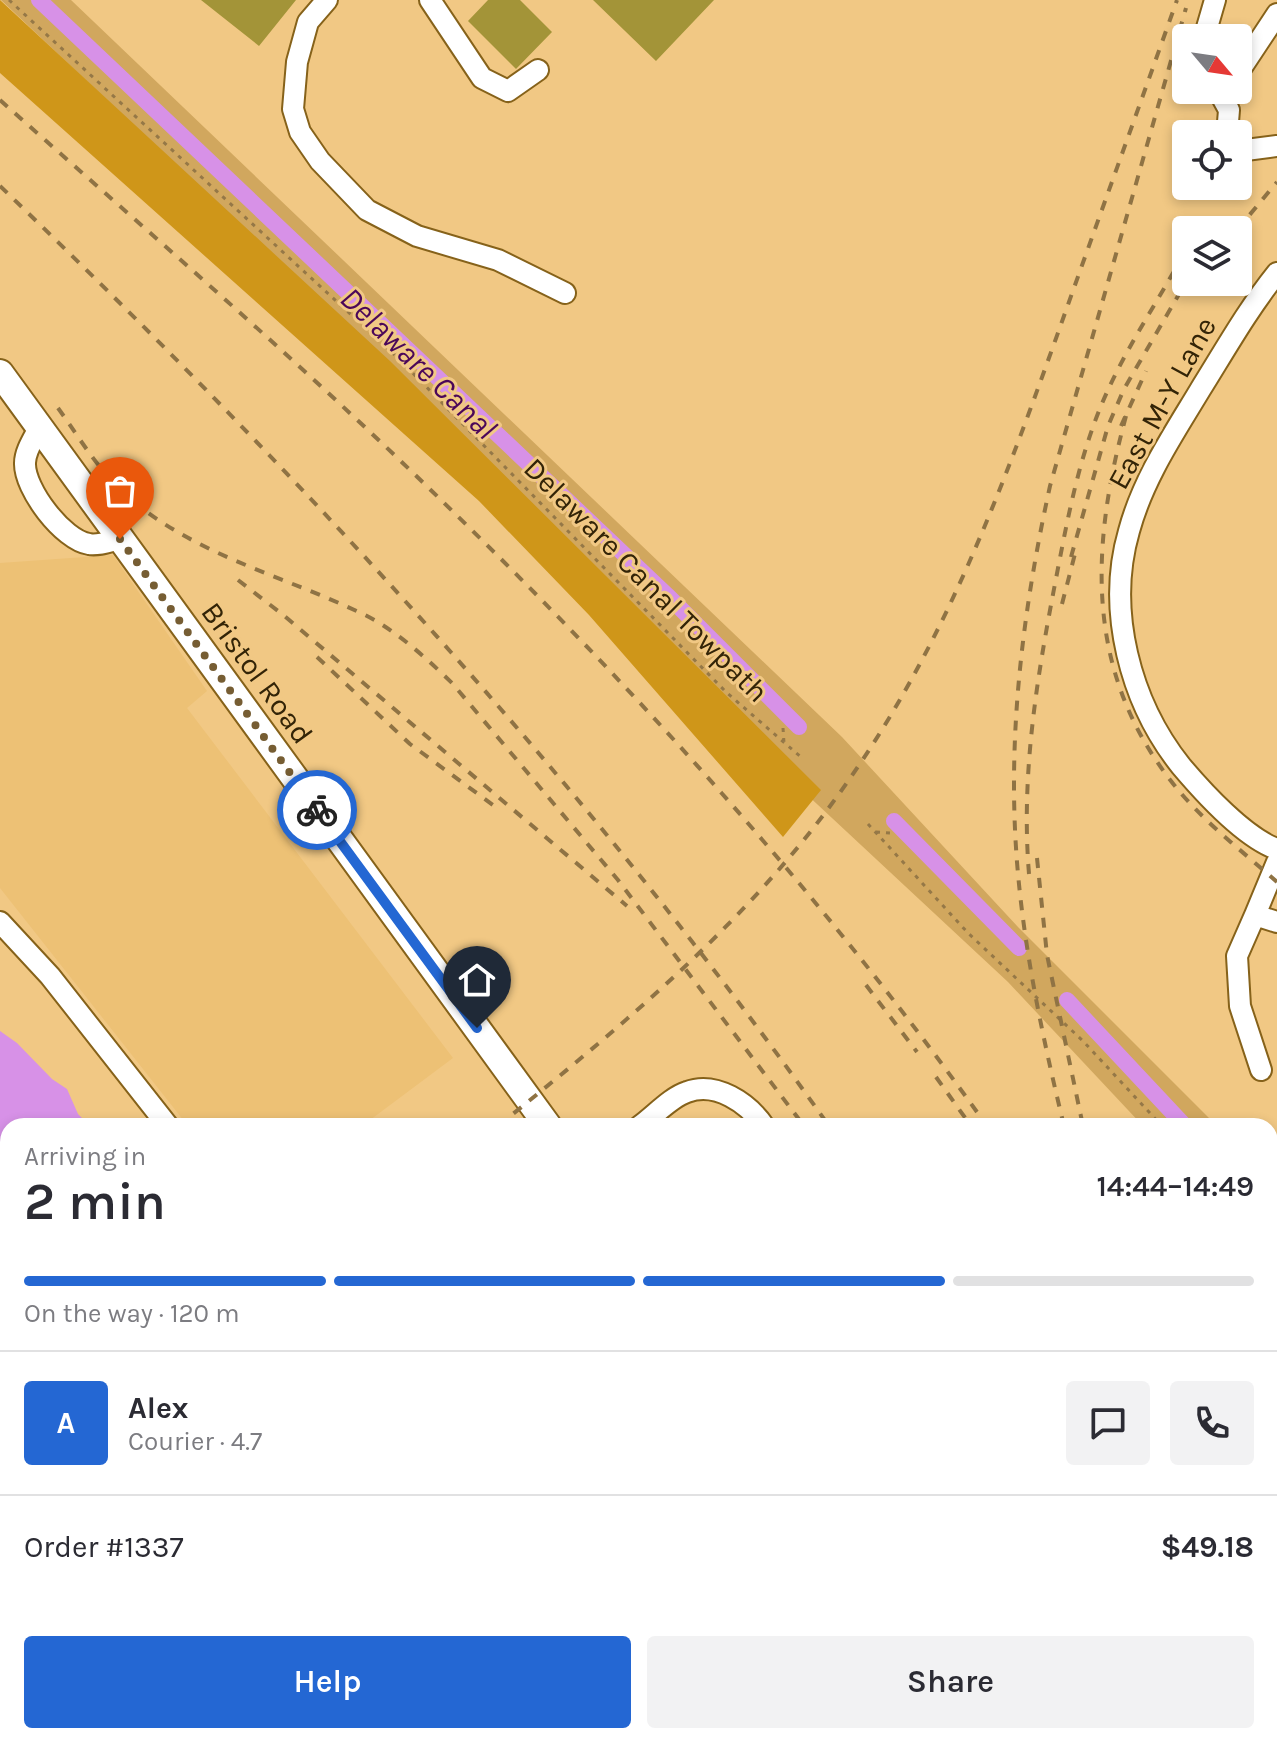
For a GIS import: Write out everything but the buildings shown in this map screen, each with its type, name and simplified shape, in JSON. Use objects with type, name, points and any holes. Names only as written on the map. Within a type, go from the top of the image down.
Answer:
[{"type":"main road","name":"Bristol Road","points":[[0,373],[542,1118]]},
{"type":"street","points":[[327,0],[308,22],[297,62],[293,109],[300,132],[320,161],[367,210],[417,236],[498,260],[565,293]]},
{"type":"street","points":[[430,0],[482,78],[508,91],[538,70]]},
{"type":"street","points":[[1208,24],[1215,0]]},
{"type":"street","points":[[1252,52],[1277,14]]},
{"type":"street","points":[[1252,150],[1277,146]]},
{"type":"street","name":"East M-Y Lane","points":[[1277,273],[1225,350],[1152,472],[1129,529],[1120,586],[1123,629],[1130,664],[1143,703],[1161,739],[1197,784],[1238,823],[1260,841],[1277,849]]},
{"type":"street","points":[[39,428],[25,463],[29,482],[53,519],[66,535],[89,544],[120,539]]},
{"type":"street","points":[[1261,1070],[1240,1006],[1237,956],[1277,862]]},
{"type":"street","points":[[1255,915],[1277,922]]},
{"type":"street","points":[[0,922],[50,976],[162,1118]]},
{"type":"street","points":[[651,1118],[687,1091],[722,1090],[758,1118]]},
{"type":"path","name":"Delaware Canal Towpath","points":[[9,0],[397,357],[726,692],[802,758]]},
{"type":"path","points":[[783,728],[784,743]]},
{"type":"path","points":[[868,824],[968,933],[1083,1041],[1155,1118]]},
{"type":"path","points":[[876,832],[890,833]]},
{"type":"shaded area","points":[[0,0],[390,361],[821,790],[783,837],[589,615],[479,501],[0,73]]},
{"type":"shaded area","points":[[1,0],[71,0],[842,737],[1018,927],[1209,1118],[1136,1118],[1008,982],[803,791],[386,363]]},
{"type":"shaded area","points":[[113,555],[207,691],[187,708],[453,1058],[373,1118],[182,1118],[0,888],[0,563]]},
{"type":"shaded area","points":[[0,1031],[67,1089],[82,1118],[0,1118]]},
{"type":"waterway","name":"Delaware Canal","points":[[39,0],[667,595],[799,727]]},
{"type":"waterway","name":"Delaware Canal","points":[[894,821],[1019,948]]},
{"type":"waterway","name":"Delaware Canal","points":[[1067,1000],[1178,1118]]},
{"type":"railway","points":[[508,1118],[619,1026],[733,919],[803,841],[848,782],[887,721],[954,597],[1009,467],[1177,0]]},
{"type":"railway","points":[[1062,1118],[1035,995],[1017,862],[1014,767],[1025,626],[1050,486],[1186,8]]},
{"type":"railway","points":[[0,100],[333,397],[587,647],[659,723],[796,880],[926,1042],[981,1118]]},
{"type":"railway","points":[[1249,216],[1277,182]]},
{"type":"railway","points":[[0,186],[222,407],[437,636],[640,875],[823,1118]]},
{"type":"railway","points":[[1029,874],[1027,802],[1036,695],[1073,496],[1085,450],[1109,388],[1172,275]]},
{"type":"railway","points":[[1071,557],[1108,426],[1124,389],[1178,296]]},
{"type":"railway","points":[[1121,426],[1146,371]]},
{"type":"railway","points":[[58,408],[107,475],[152,516],[210,549],[377,621],[452,683],[618,880],[798,1118]]},
{"type":"railway","points":[[1126,416],[1114,464],[1102,559],[1103,605],[1109,650],[1122,695],[1143,738],[1182,795],[1221,834],[1277,882]]},
{"type":"railway","points":[[1062,604],[1076,550]]},
{"type":"railway","points":[[238,580],[627,906]]},
{"type":"railway","points":[[317,657],[410,744],[497,808]]},
{"type":"railway","points":[[1037,858],[1047,955],[1081,1118]]},
{"type":"railway","points":[[866,985],[917,1052]]},
{"type":"railway","points":[[936,1077],[965,1118]]},
{"type":"way so far","points":[[120,539],[317,810]]},
{"type":"route","points":[[317,810],[477,1028]]}]
